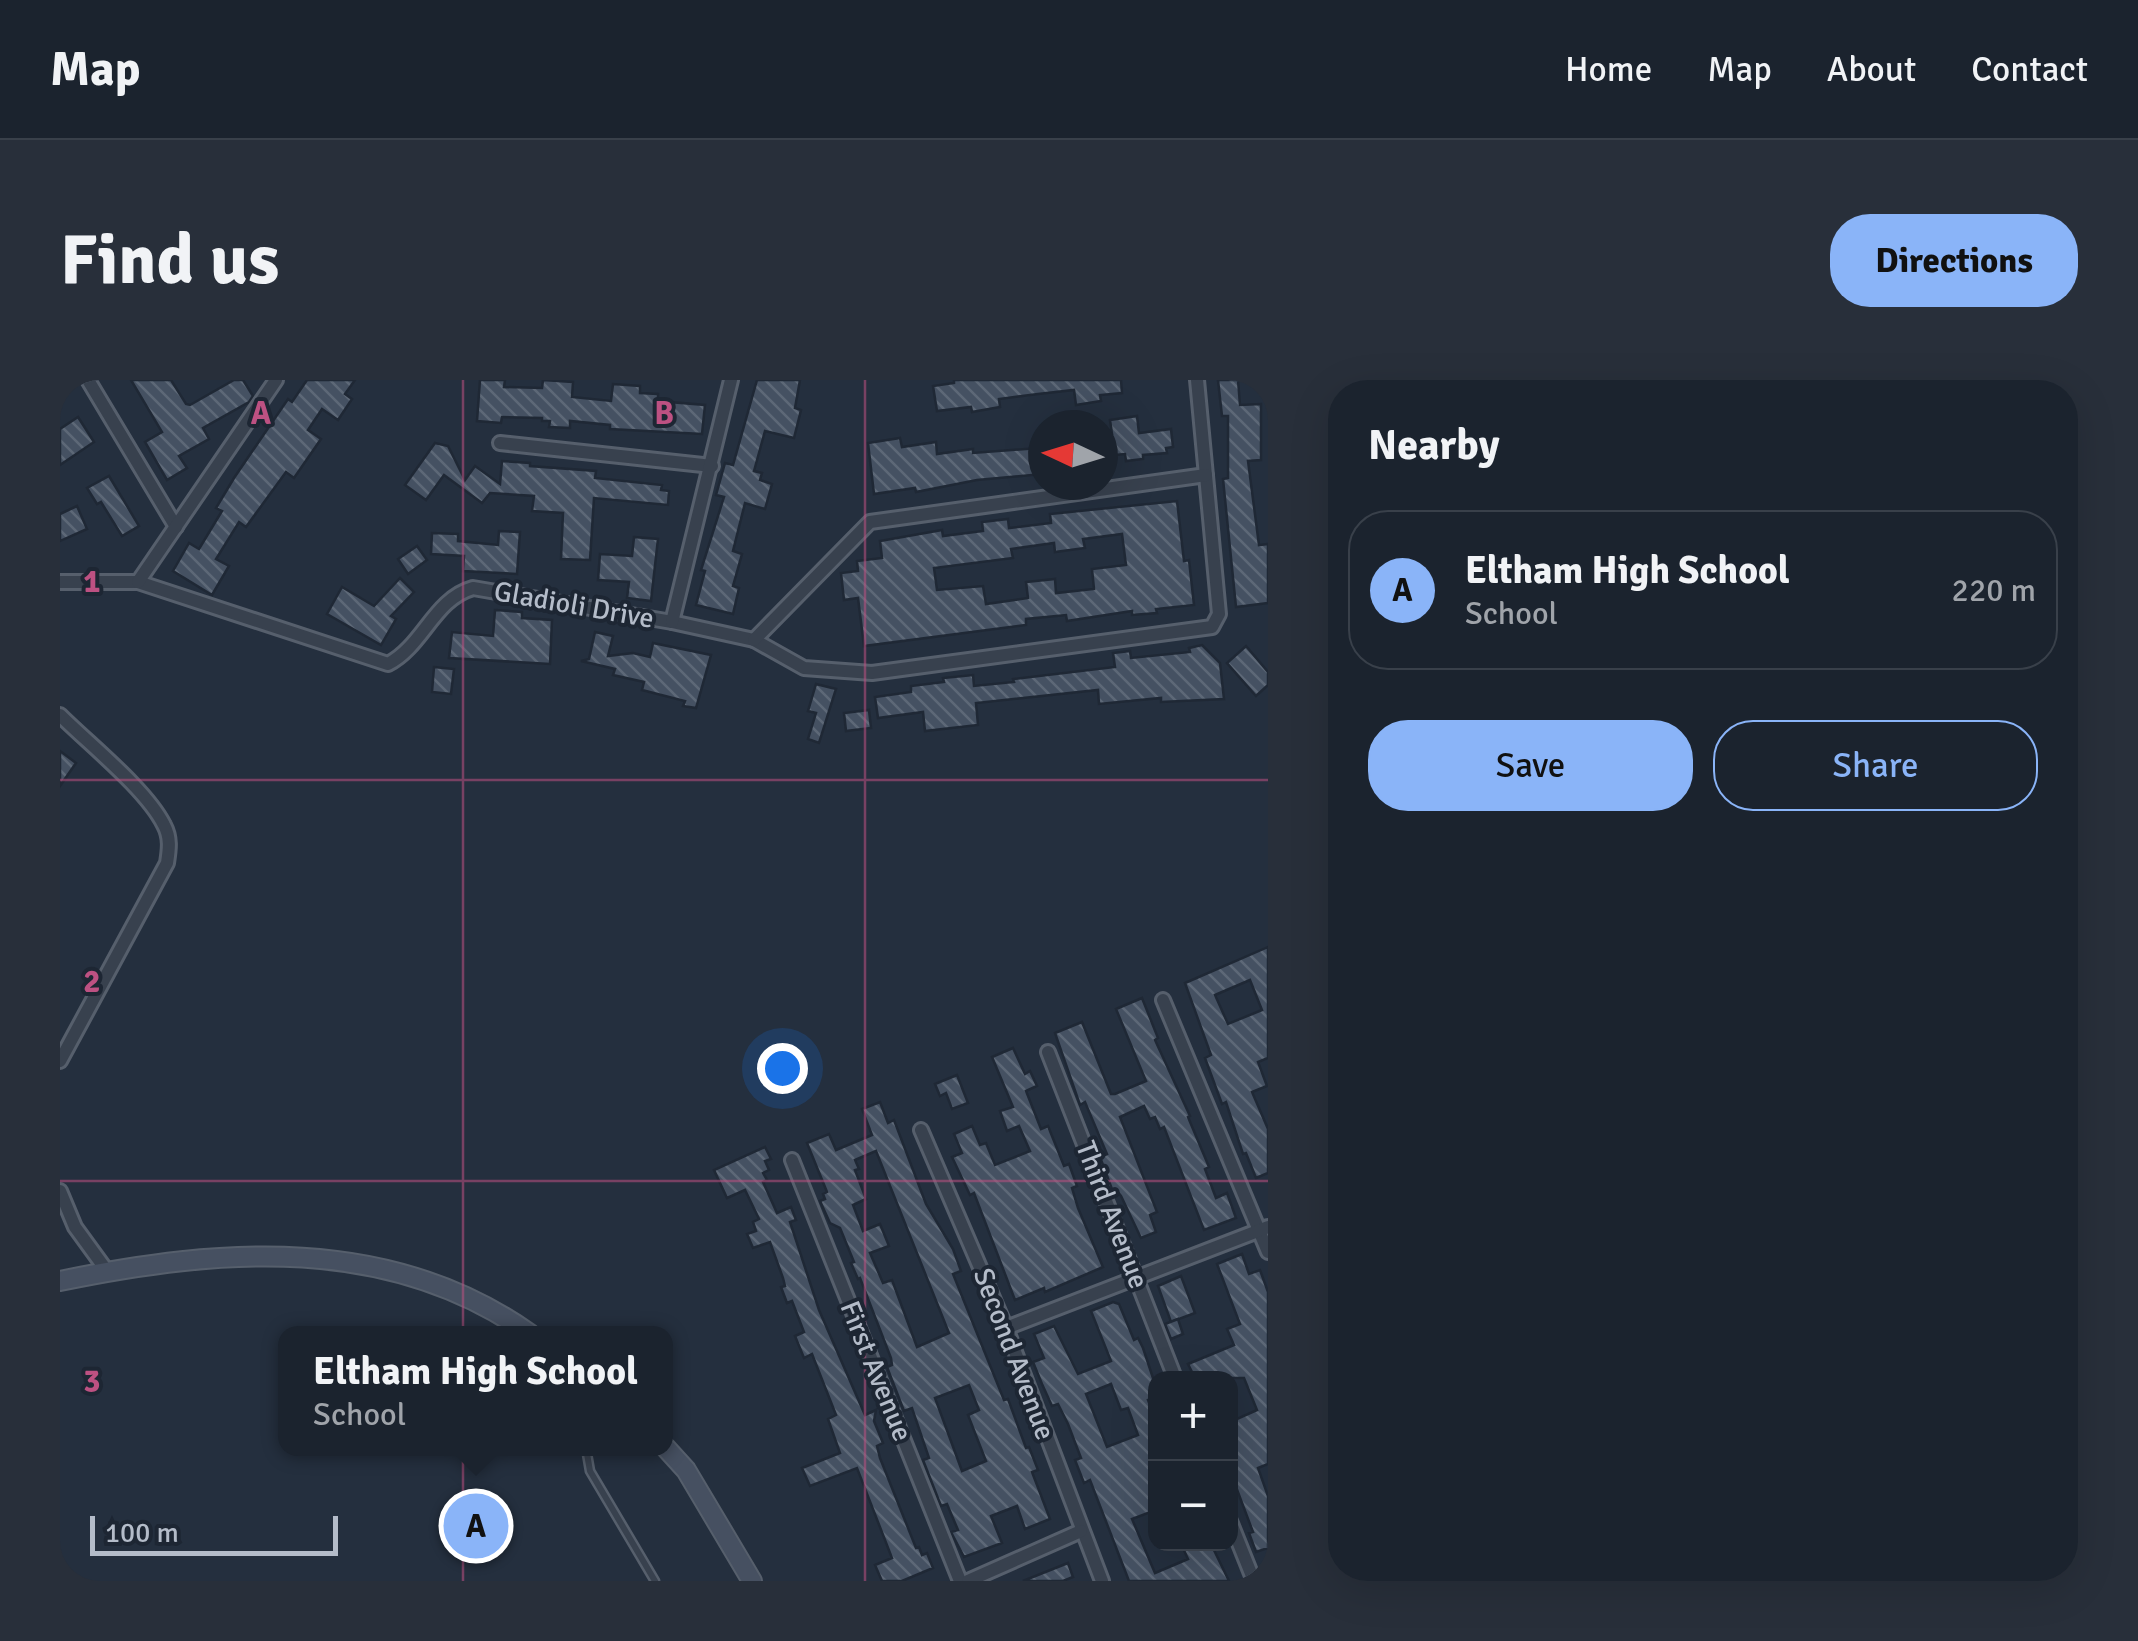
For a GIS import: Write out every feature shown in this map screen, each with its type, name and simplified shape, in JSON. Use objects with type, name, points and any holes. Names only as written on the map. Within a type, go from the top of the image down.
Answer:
[{"type":"street","points":[[88,380],[176,527]]},
{"type":"street","points":[[672,622],[731,380]]},
{"type":"street","points":[[754,640],[870,522],[1206,474],[1197,380]]},
{"type":"street","points":[[60,582],[138,582],[269,384]]},
{"type":"street","points":[[500,443],[712,466]]},
{"type":"street","name":"Gladioli Drive","points":[[138,582],[388,664],[405,655],[449,600],[473,588],[754,640],[804,668],[872,673],[1212,627],[1218,622],[1206,474]]},
{"type":"street","points":[[60,715],[149,803],[165,826],[170,844],[167,863],[60,1061]]},
{"type":"street","points":[[1163,1000],[1264,1229],[1268,1252]]},
{"type":"street","name":"Third Avenue","points":[[1048,1052],[1172,1371]]},
{"type":"street","name":"Second Avenue","points":[[921,1130],[1006,1328],[1102,1581]]},
{"type":"street","name":"First Avenue","points":[[792,1160],[960,1581]]},
{"type":"street","points":[[60,1191],[75,1228],[108,1271]]},
{"type":"street","points":[[1006,1328],[1264,1229]]},
{"type":"street","points":[[60,1281],[220,1256],[293,1256],[358,1262],[435,1282],[498,1311],[519,1326]]},
{"type":"street","points":[[673,1456],[686,1470],[752,1581]]},
{"type":"street","points":[[968,1581],[1081,1531]]},
{"type":"street","points":[[1238,1541],[1254,1581]]},
{"type":"lane","points":[[587,1456],[590,1471],[655,1581]]},
{"type":"building","points":[[131,380],[171,380],[190,405],[234,380],[243,380],[253,396],[203,428],[209,439],[179,456],[187,468],[167,480],[145,442],[162,432]]},
{"type":"building","points":[[307,380],[355,380],[345,394],[352,399],[338,420],[322,409],[308,430],[321,439],[294,478],[286,472],[246,527],[239,522],[216,559],[229,566],[212,595],[173,571],[189,543],[199,549],[222,511],[216,508],[234,478],[288,399],[292,402]]},
{"type":"building","points":[[480,380],[505,380],[504,387],[542,388],[543,380],[573,382],[572,397],[611,401],[613,384],[640,386],[640,393],[658,394],[658,401],[705,405],[702,434],[610,429],[610,425],[570,421],[570,428],[549,427],[550,421],[542,418],[502,417],[501,423],[477,421]]},
{"type":"building","points":[[757,380],[800,380],[795,408],[801,410],[794,438],[765,431],[754,471],[762,473],[760,480],[772,484],[765,509],[745,503],[733,551],[742,554],[733,586],[739,588],[733,614],[696,605],[705,571],[701,570],[724,497],[716,495],[725,463],[733,465]]},
{"type":"building","points":[[954,380],[1121,380],[1122,393],[1100,395],[1101,401],[1076,405],[1074,390],[999,399],[1000,407],[972,412],[971,407],[937,411],[933,386]]},
{"type":"building","points":[[1218,380],[1238,380],[1240,405],[1261,404],[1261,460],[1248,461],[1259,545],[1268,544],[1268,603],[1236,607],[1223,479],[1228,478],[1228,416],[1222,416]]},
{"type":"building","points":[[1137,416],[1139,433],[1171,429],[1173,447],[1166,448],[1167,453],[1126,461],[1125,454],[1118,455],[1118,419]]},
{"type":"building","points":[[78,417],[94,442],[60,465],[60,429]]},
{"type":"building","points":[[900,438],[902,447],[936,442],[937,454],[1028,449],[1028,475],[916,492],[915,488],[874,494],[868,443]]},
{"type":"building","points":[[435,443],[448,446],[465,480],[475,466],[500,484],[502,461],[596,471],[595,478],[662,485],[661,490],[669,491],[668,505],[594,498],[590,560],[561,559],[563,513],[532,511],[534,496],[490,493],[482,503],[444,475],[426,500],[405,485]]},
{"type":"building","points":[[109,476],[139,526],[122,536],[101,502],[97,504],[87,488]]},
{"type":"building","points":[[1177,501],[1194,605],[1156,609],[1157,613],[1132,615],[1132,611],[1067,621],[1066,615],[1026,619],[1026,625],[864,646],[858,598],[844,600],[841,573],[858,571],[857,561],[882,558],[880,541],[942,530],[943,536],[983,531],[982,522],[1008,519],[1009,528],[1051,523],[1050,514]],"holes":[[[1122,534],[1126,565],[1092,569],[1094,589],[1056,593],[1055,579],[1026,582],[1028,598],[986,604],[983,586],[937,590],[934,568],[1013,558],[1011,549],[1054,543],[1055,552],[1085,548],[1083,539]]]},
{"type":"building","points":[[77,506],[87,529],[60,541],[60,514]]},
{"type":"building","points":[[499,531],[520,532],[517,574],[463,571],[464,556],[431,554],[432,533],[458,534],[458,541],[498,545]]},
{"type":"building","points":[[634,537],[658,539],[651,601],[627,598],[629,582],[598,580],[600,554],[632,556]]},
{"type":"building","points":[[417,546],[427,560],[408,574],[398,559]]},
{"type":"building","points":[[400,578],[414,592],[391,616],[396,619],[381,645],[327,614],[342,587],[374,606]]},
{"type":"building","points":[[495,610],[522,612],[522,618],[552,620],[550,664],[449,658],[452,632],[493,636]]},
{"type":"building","points":[[595,632],[613,636],[608,656],[633,653],[650,657],[653,643],[711,655],[696,708],[683,706],[685,701],[642,690],[644,682],[613,675],[615,669],[581,661],[589,659]]},
{"type":"building","points":[[1202,645],[1220,663],[1224,699],[1161,702],[1161,698],[1099,704],[1098,690],[976,703],[978,725],[925,731],[923,712],[878,718],[875,697],[911,692],[911,686],[944,682],[943,678],[973,675],[974,686],[1014,682],[1013,679],[1115,667],[1113,653],[1130,651],[1131,658],[1190,652],[1189,648]]},
{"type":"building","points":[[1246,646],[1268,672],[1268,685],[1256,696],[1227,663]]},
{"type":"building","points":[[434,667],[454,669],[451,694],[432,692]]},
{"type":"building","points":[[816,684],[836,689],[819,743],[808,739],[816,713],[808,711]]},
{"type":"building","points":[[869,710],[871,728],[846,731],[844,713]]},
{"type":"building","points":[[60,751],[76,763],[60,786]]},
{"type":"building","points":[[1268,947],[1268,1058],[1258,1062],[1267,1086],[1252,1092],[1268,1129],[1268,1173],[1256,1178],[1205,1058],[1211,1055],[1185,983]],"holes":[[[1250,980],[1262,1010],[1228,1024],[1215,995]]]},
{"type":"building","points":[[1142,998],[1158,1038],[1155,1040],[1209,1167],[1205,1169],[1216,1198],[1227,1193],[1236,1218],[1204,1230],[1164,1127],[1160,1129],[1155,1117],[1150,1119],[1144,1106],[1120,1117],[1157,1212],[1150,1215],[1156,1232],[1141,1238],[1121,1196],[1116,1190],[1113,1192],[1100,1157],[1107,1154],[1085,1102],[1080,1105],[1055,1033],[1082,1022],[1111,1094],[1115,1094],[1146,1081],[1116,1009]]},
{"type":"building","points":[[1013,1048],[1025,1074],[1030,1071],[1037,1086],[1026,1091],[1041,1129],[1048,1126],[1064,1166],[1069,1164],[1077,1186],[1072,1188],[1078,1208],[1103,1267],[1045,1292],[1044,1288],[1015,1300],[974,1193],[970,1195],[952,1157],[962,1153],[954,1134],[972,1126],[980,1145],[986,1143],[995,1165],[1030,1151],[1019,1126],[1007,1131],[1000,1111],[1013,1107],[992,1057]]},
{"type":"building","points":[[957,1075],[968,1103],[952,1109],[946,1093],[940,1096],[935,1084]]},
{"type":"building","points":[[880,1102],[888,1123],[894,1120],[926,1204],[953,1249],[961,1271],[953,1274],[1004,1400],[1008,1399],[1026,1448],[1029,1447],[1038,1470],[1032,1472],[1050,1519],[1025,1529],[1017,1506],[991,1516],[1002,1543],[964,1557],[951,1532],[958,1530],[947,1504],[941,1506],[923,1460],[929,1458],[912,1408],[904,1411],[887,1367],[892,1365],[891,1358],[851,1263],[854,1262],[840,1228],[830,1223],[820,1201],[827,1192],[807,1143],[829,1134],[836,1150],[872,1135],[862,1109]],"holes":[[[876,1151],[949,1333],[917,1347],[892,1280],[883,1283],[870,1253],[889,1246],[880,1224],[863,1231],[853,1205],[866,1199],[855,1160]],[[969,1385],[979,1410],[968,1415],[986,1461],[962,1471],[935,1398]]]},
{"type":"building","points":[[765,1147],[771,1159],[765,1161],[769,1170],[763,1173],[767,1180],[763,1182],[777,1213],[791,1207],[796,1220],[790,1222],[819,1310],[865,1415],[876,1410],[874,1421],[883,1443],[877,1446],[880,1458],[916,1548],[922,1555],[927,1553],[933,1568],[902,1581],[882,1581],[875,1565],[892,1558],[857,1468],[810,1486],[802,1468],[840,1453],[828,1419],[836,1415],[812,1354],[804,1358],[795,1336],[804,1332],[792,1301],[787,1303],[770,1242],[753,1248],[747,1234],[756,1231],[753,1222],[759,1219],[745,1190],[727,1198],[714,1170]]},
{"type":"building","points":[[1242,1254],[1249,1274],[1260,1270],[1268,1292],[1268,1464],[1258,1468],[1268,1496],[1268,1548],[1256,1552],[1238,1492],[1238,1418],[1257,1410],[1244,1378],[1238,1378],[1238,1371],[1192,1371],[1188,1364],[1234,1345],[1227,1329],[1240,1324],[1217,1264]]},
{"type":"building","points":[[1181,1276],[1195,1313],[1171,1322],[1158,1286]]},
{"type":"building","points":[[1113,1302],[1119,1304],[1134,1340],[1138,1338],[1151,1371],[1148,1513],[1132,1519],[1155,1573],[1188,1559],[1184,1551],[1214,1551],[1229,1581],[1129,1581],[1090,1480],[1084,1483],[1075,1460],[1081,1458],[1068,1424],[1058,1404],[1052,1406],[1033,1362],[1044,1358],[1034,1334],[1054,1326],[1078,1374],[1111,1361],[1091,1311]],"holes":[[[1111,1384],[1121,1410],[1128,1408],[1138,1435],[1107,1447],[1086,1394]]]},
{"type":"building","points":[[1178,1319],[1183,1334],[1171,1339],[1165,1324]]},
{"type":"building","points":[[1068,1563],[1073,1577],[1063,1581],[1023,1581]]},
{"type":"place","name":"Eltham High School","points":[[476,1526]]}]
